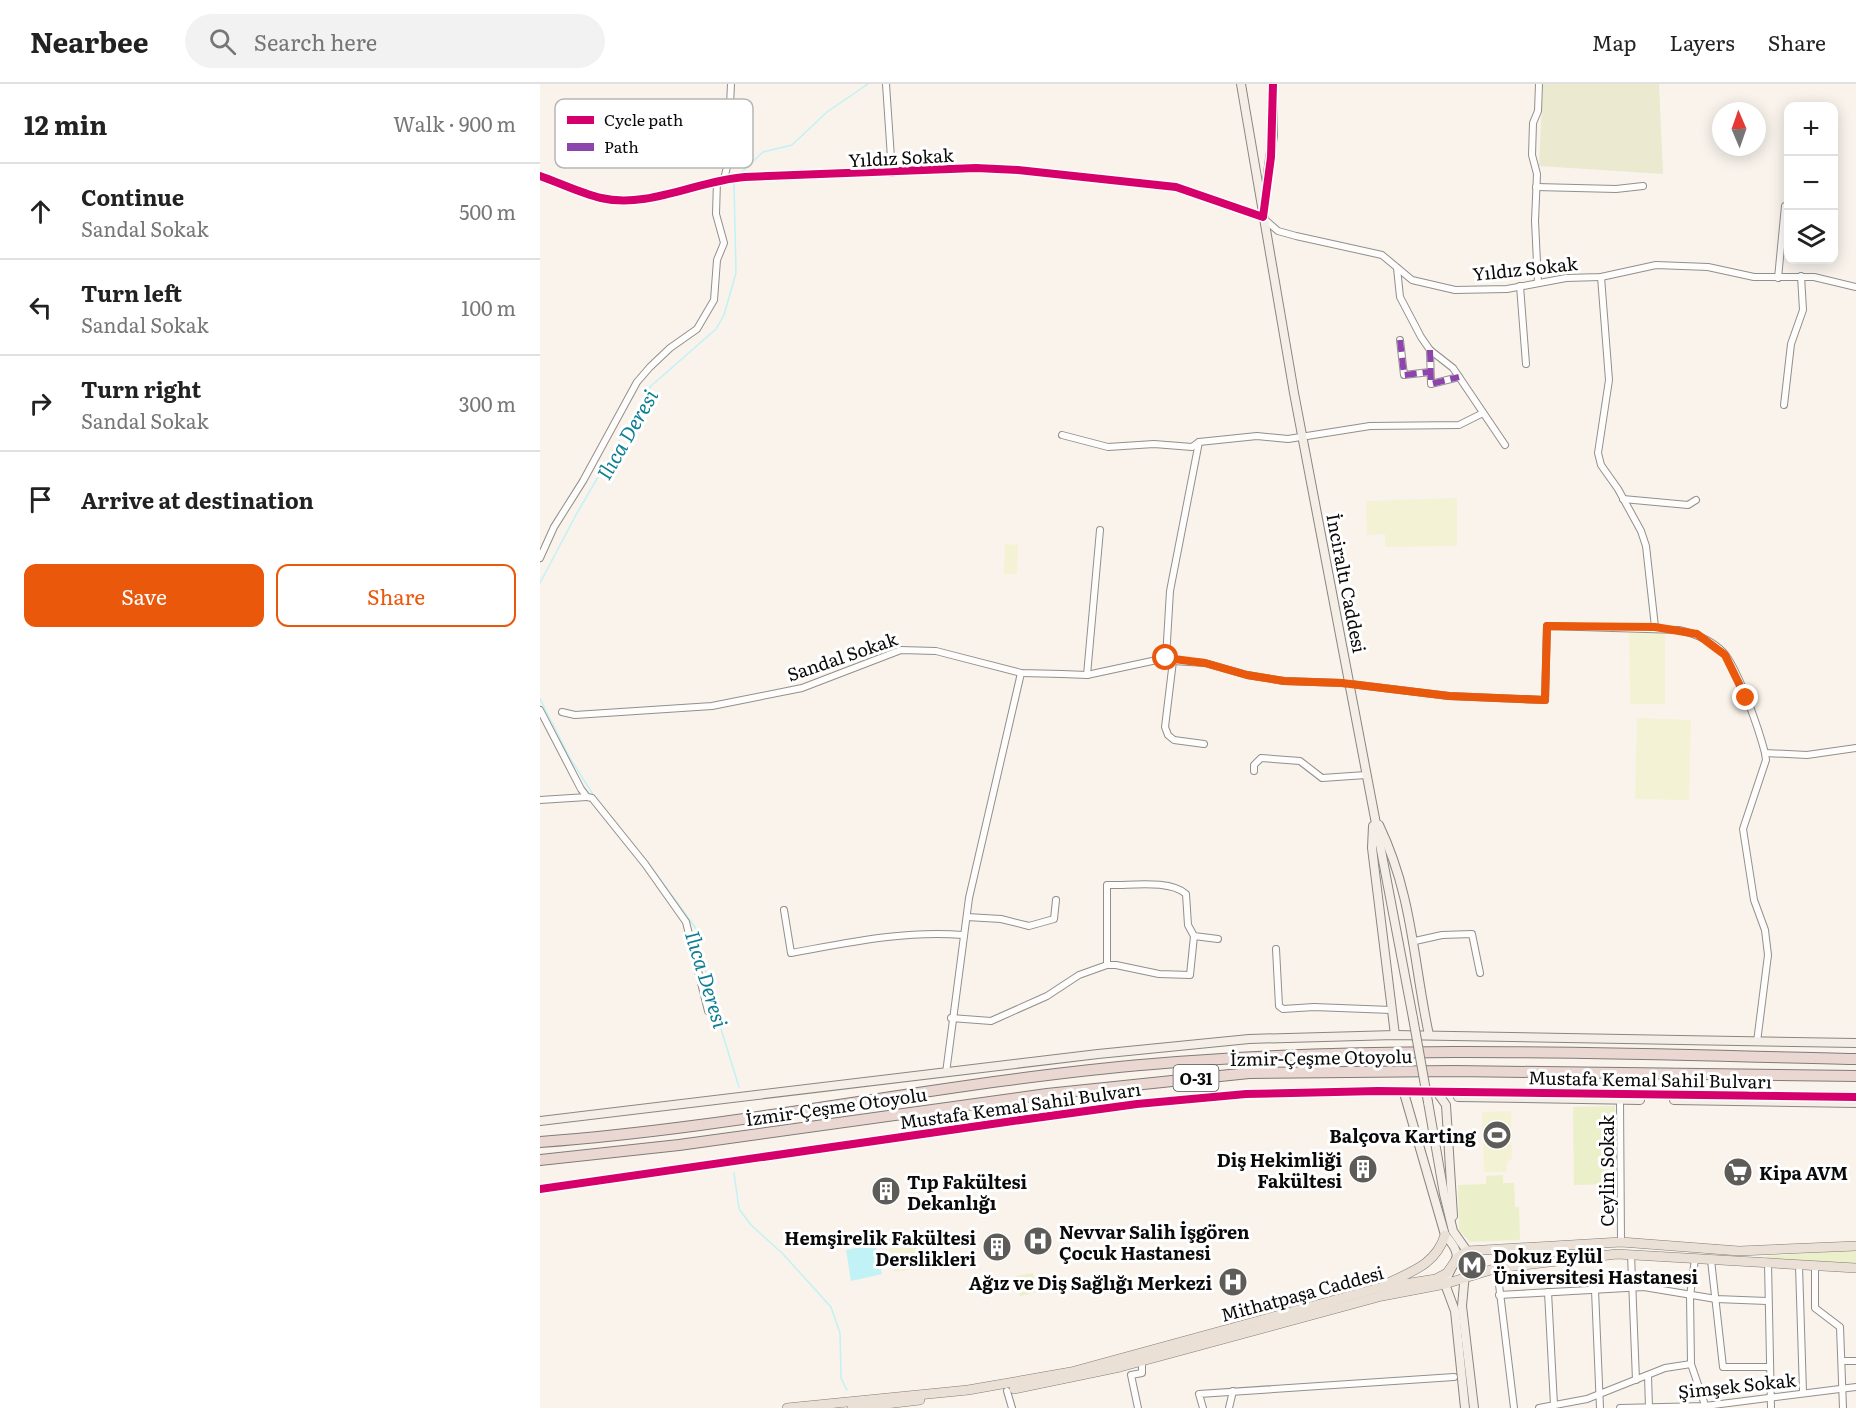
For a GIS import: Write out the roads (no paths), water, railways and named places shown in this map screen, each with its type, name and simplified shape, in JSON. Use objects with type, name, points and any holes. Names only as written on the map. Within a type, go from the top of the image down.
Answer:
[{"type":"highway","name":"İzmir-Çeşme Otoyolu","points":[[540,1142],[631,1133],[1043,1076],[1248,1056],[1473,1052],[1856,1059]]},
{"type":"highway","name":"İzmir-Çeşme Otoyolu","points":[[540,1160],[679,1145],[1047,1094],[1249,1073],[1454,1071],[1856,1076]]},
{"type":"main road","name":"İnciraltı Caddesi","points":[[1240,84],[1302,437],[1413,1018],[1444,1194],[1448,1233]]},
{"type":"main road","points":[[1263,217],[1271,157],[1273,84]]},
{"type":"main road","name":"Yıldız Sokak","points":[[540,176],[602,198],[628,199],[653,197],[722,179],[987,169],[1159,185],[1193,191],[1263,217]]},
{"type":"main road","points":[[1374,814],[1389,845],[1410,914],[1429,1035]]},
{"type":"main road","points":[[1374,814],[1372,848],[1395,1035]]},
{"type":"main road","points":[[540,1121],[1098,1053],[1249,1039],[1429,1035],[1856,1043]]},
{"type":"main road","name":"Mustafa Kemal Sahil Bulvarı","points":[[540,1189],[979,1125],[1185,1099],[1378,1090],[1404,1093],[1856,1097]]},
{"type":"main road","points":[[1381,1292],[1429,1262],[1442,1247],[1448,1233],[1446,1105],[1440,1092]]},
{"type":"main road","name":"Mustafa Kemal Sahil Bulvarı","points":[[1440,1092],[1456,1097],[1856,1103]]},
{"type":"main road","points":[[1404,1093],[1448,1233],[1457,1250],[1458,1257],[1446,1284],[1455,1311],[1465,1408]]},
{"type":"main road","points":[[1446,1105],[1456,1097]]},
{"type":"main road","name":"Mustafa Kemal Sahil Bulvarı","points":[[540,1183],[603,1179]]},
{"type":"main road","points":[[1448,1233],[1467,1251],[1621,1242],[1738,1251],[1856,1246]]},
{"type":"main road","points":[[1499,1249],[1494,1258],[1499,1268]]},
{"type":"main road","points":[[1467,1251],[1465,1277],[1461,1290],[1474,1408]]},
{"type":"main road","name":"Mithatpaşa Caddesi","points":[[788,1408],[968,1390],[1071,1372],[1443,1277],[1458,1257],[1467,1251]]},
{"type":"main road","name":"Mithatpaşa Caddesi","points":[[852,1408],[919,1404],[1007,1391],[1142,1361],[1381,1292],[1446,1284],[1499,1268],[1630,1254],[1856,1268]]},
{"type":"street","points":[[730,84],[730,99]]},
{"type":"street","points":[[886,84],[892,173]]},
{"type":"street","points":[[1538,283],[1536,169],[1532,155],[1533,123],[1538,111],[1539,84]]},
{"type":"street","points":[[540,558],[555,527],[638,382],[650,366],[697,329],[714,300],[717,260],[724,243],[716,214],[722,179],[728,168]]},
{"type":"street","points":[[1536,187],[1616,189],[1643,186]]},
{"type":"street","points":[[1779,278],[1785,210]]},
{"type":"street","name":"Yıldız Sokak","points":[[1263,217],[1278,231],[1382,255],[1412,280],[1455,290],[1601,277],[1656,265],[1708,267],[1754,277],[1801,276],[1856,287]]},
{"type":"street","points":[[1397,268],[1400,297],[1408,316],[1430,350],[1449,364],[1459,377],[1504,445]]},
{"type":"street","points":[[1784,405],[1791,344],[1803,310],[1801,276]]},
{"type":"street","points":[[1601,277],[1609,380],[1598,453],[1601,465],[1641,531],[1646,546],[1655,627]]},
{"type":"street","points":[[1520,286],[1526,364]]},
{"type":"street","points":[[1400,340],[1404,375],[1430,372]]},
{"type":"street","points":[[1430,350],[1431,384],[1459,377]]},
{"type":"street","points":[[1062,435],[1108,447],[1154,444],[1192,447],[1199,442],[1257,436],[1288,439],[1370,426],[1459,425],[1483,412]]},
{"type":"street","points":[[1199,442],[1170,591],[1166,658],[1173,661],[1205,663],[1247,675],[1284,681],[1350,685],[1449,696],[1545,700],[1547,626],[1655,627],[1697,634],[1725,655],[1757,724],[1766,753],[1766,760],[1743,829],[1754,900],[1765,930],[1768,955],[1757,1042]]},
{"type":"street","points":[[1623,499],[1688,505],[1696,500]]},
{"type":"street","points":[[1087,675],[1100,530]]},
{"type":"street","name":"Sandal Sokak","points":[[562,712],[587,714],[735,702],[802,688],[901,650],[936,651],[1021,673],[1087,675],[1166,658]]},
{"type":"street","points":[[1173,661],[1165,727],[1168,735],[1174,740],[1204,744]]},
{"type":"street","points":[[946,1073],[963,935],[978,855],[1021,673]]},
{"type":"street","points":[[540,710],[587,797]]},
{"type":"street","points":[[1766,753],[1807,754],[1856,748]]},
{"type":"street","points":[[1254,771],[1254,765],[1261,758],[1300,761],[1322,778],[1366,775]]},
{"type":"street","points":[[540,800],[592,798],[645,864],[686,922],[708,1011]]},
{"type":"street","points":[[951,1018],[992,1021],[1047,996],[1079,975],[1107,965],[1160,974],[1190,975],[1194,936],[1188,925],[1186,894],[1168,886],[1107,885],[1107,965]]},
{"type":"street","points":[[967,917],[1001,919],[1029,926],[1054,919],[1056,900]]},
{"type":"street","points":[[784,910],[791,953],[865,939],[938,933],[963,935]]},
{"type":"street","points":[[1415,941],[1442,935],[1472,934],[1480,973]]},
{"type":"street","points":[[1194,936],[1218,939]]},
{"type":"street","points":[[1276,949],[1279,1006],[1284,1009],[1314,1007],[1391,1010]]},
{"type":"street","name":"Ceylin Sokak","points":[[1620,1100],[1621,1242]]},
{"type":"street","points":[[1630,1254],[1636,1380]]},
{"type":"street","points":[[1695,1259],[1690,1296],[1691,1364],[1706,1407]]},
{"type":"street","points":[[1711,1260],[1723,1367],[1769,1367]]},
{"type":"street","points":[[1768,1263],[1771,1408]]},
{"type":"street","points":[[1799,1266],[1803,1392]]},
{"type":"street","points":[[1815,1266],[1815,1308],[1839,1327],[1844,1408]]},
{"type":"street","points":[[1499,1268],[1499,1295],[1514,1408]]},
{"type":"street","points":[[1499,1295],[1632,1287],[1716,1299],[1767,1301]]},
{"type":"street","points":[[1595,1290],[1600,1408]]},
{"type":"street","points":[[1548,1292],[1554,1405]]},
{"type":"street","points":[[1131,1375],[1142,1373],[1142,1361]]},
{"type":"street","points":[[1842,1361],[1856,1361]]},
{"type":"street","points":[[1129,1364],[1138,1408]]},
{"type":"street","points":[[1539,1408],[1600,1395],[1665,1368],[1691,1364]]},
{"type":"street","points":[[1648,1376],[1649,1408]]},
{"type":"street","points":[[1203,1408],[1199,1394],[1454,1377]]},
{"type":"street","name":"Şimşek Sokak","points":[[1620,1408],[1706,1407],[1803,1392],[1856,1387]]},
{"type":"street","points":[[1007,1391],[1012,1408]]},
{"type":"street","points":[[1229,1408],[1233,1391]]},
{"type":"water","points":[[875,1244],[882,1274],[851,1281],[846,1250]]},
{"type":"waterway","name":"Ilıca Deresi","points":[[753,162],[763,152],[792,145],[827,112],[868,84]]},
{"type":"waterway","name":"Ilıca Deresi","points":[[740,174],[746,168]]},
{"type":"waterway","name":"Ilıca Deresi","points":[[540,583],[577,513],[651,386],[716,329],[724,315],[736,273],[734,183]]},
{"type":"waterway","name":"Ilıca Deresi","points":[[540,699],[570,758],[594,796]]},
{"type":"waterway","name":"Ilıca Deresi","points":[[648,863],[695,927],[717,1016],[739,1087]]},
{"type":"waterway","name":"Ilıca Deresi","points":[[734,1173],[739,1209],[751,1225],[783,1254],[831,1307],[840,1333],[841,1378],[847,1390]]},
{"type":"place","name":"Balçova Karting","points":[[1497,1135]]},
{"type":"place","name":"Diş Hekimliği Fakültesi","points":[[1363,1169]]},
{"type":"place","name":"Kipa AVM","points":[[1738,1172]]},
{"type":"place","name":"Tıp Fakültesi Dekanlığı","points":[[886,1191]]},
{"type":"place","name":"Nevvar Salih İşgören Çocuk Hastanesi","points":[[1038,1241]]},
{"type":"place","name":"Hemşirelik Fakültesi Derslikleri","points":[[997,1247]]},
{"type":"place","name":"Dokuz Eylül Üniversitesi Hastanesi","points":[[1472,1265]]},
{"type":"place","name":"Ağız ve Diş Sağlığı Merkezi","points":[[1233,1282]]}]
